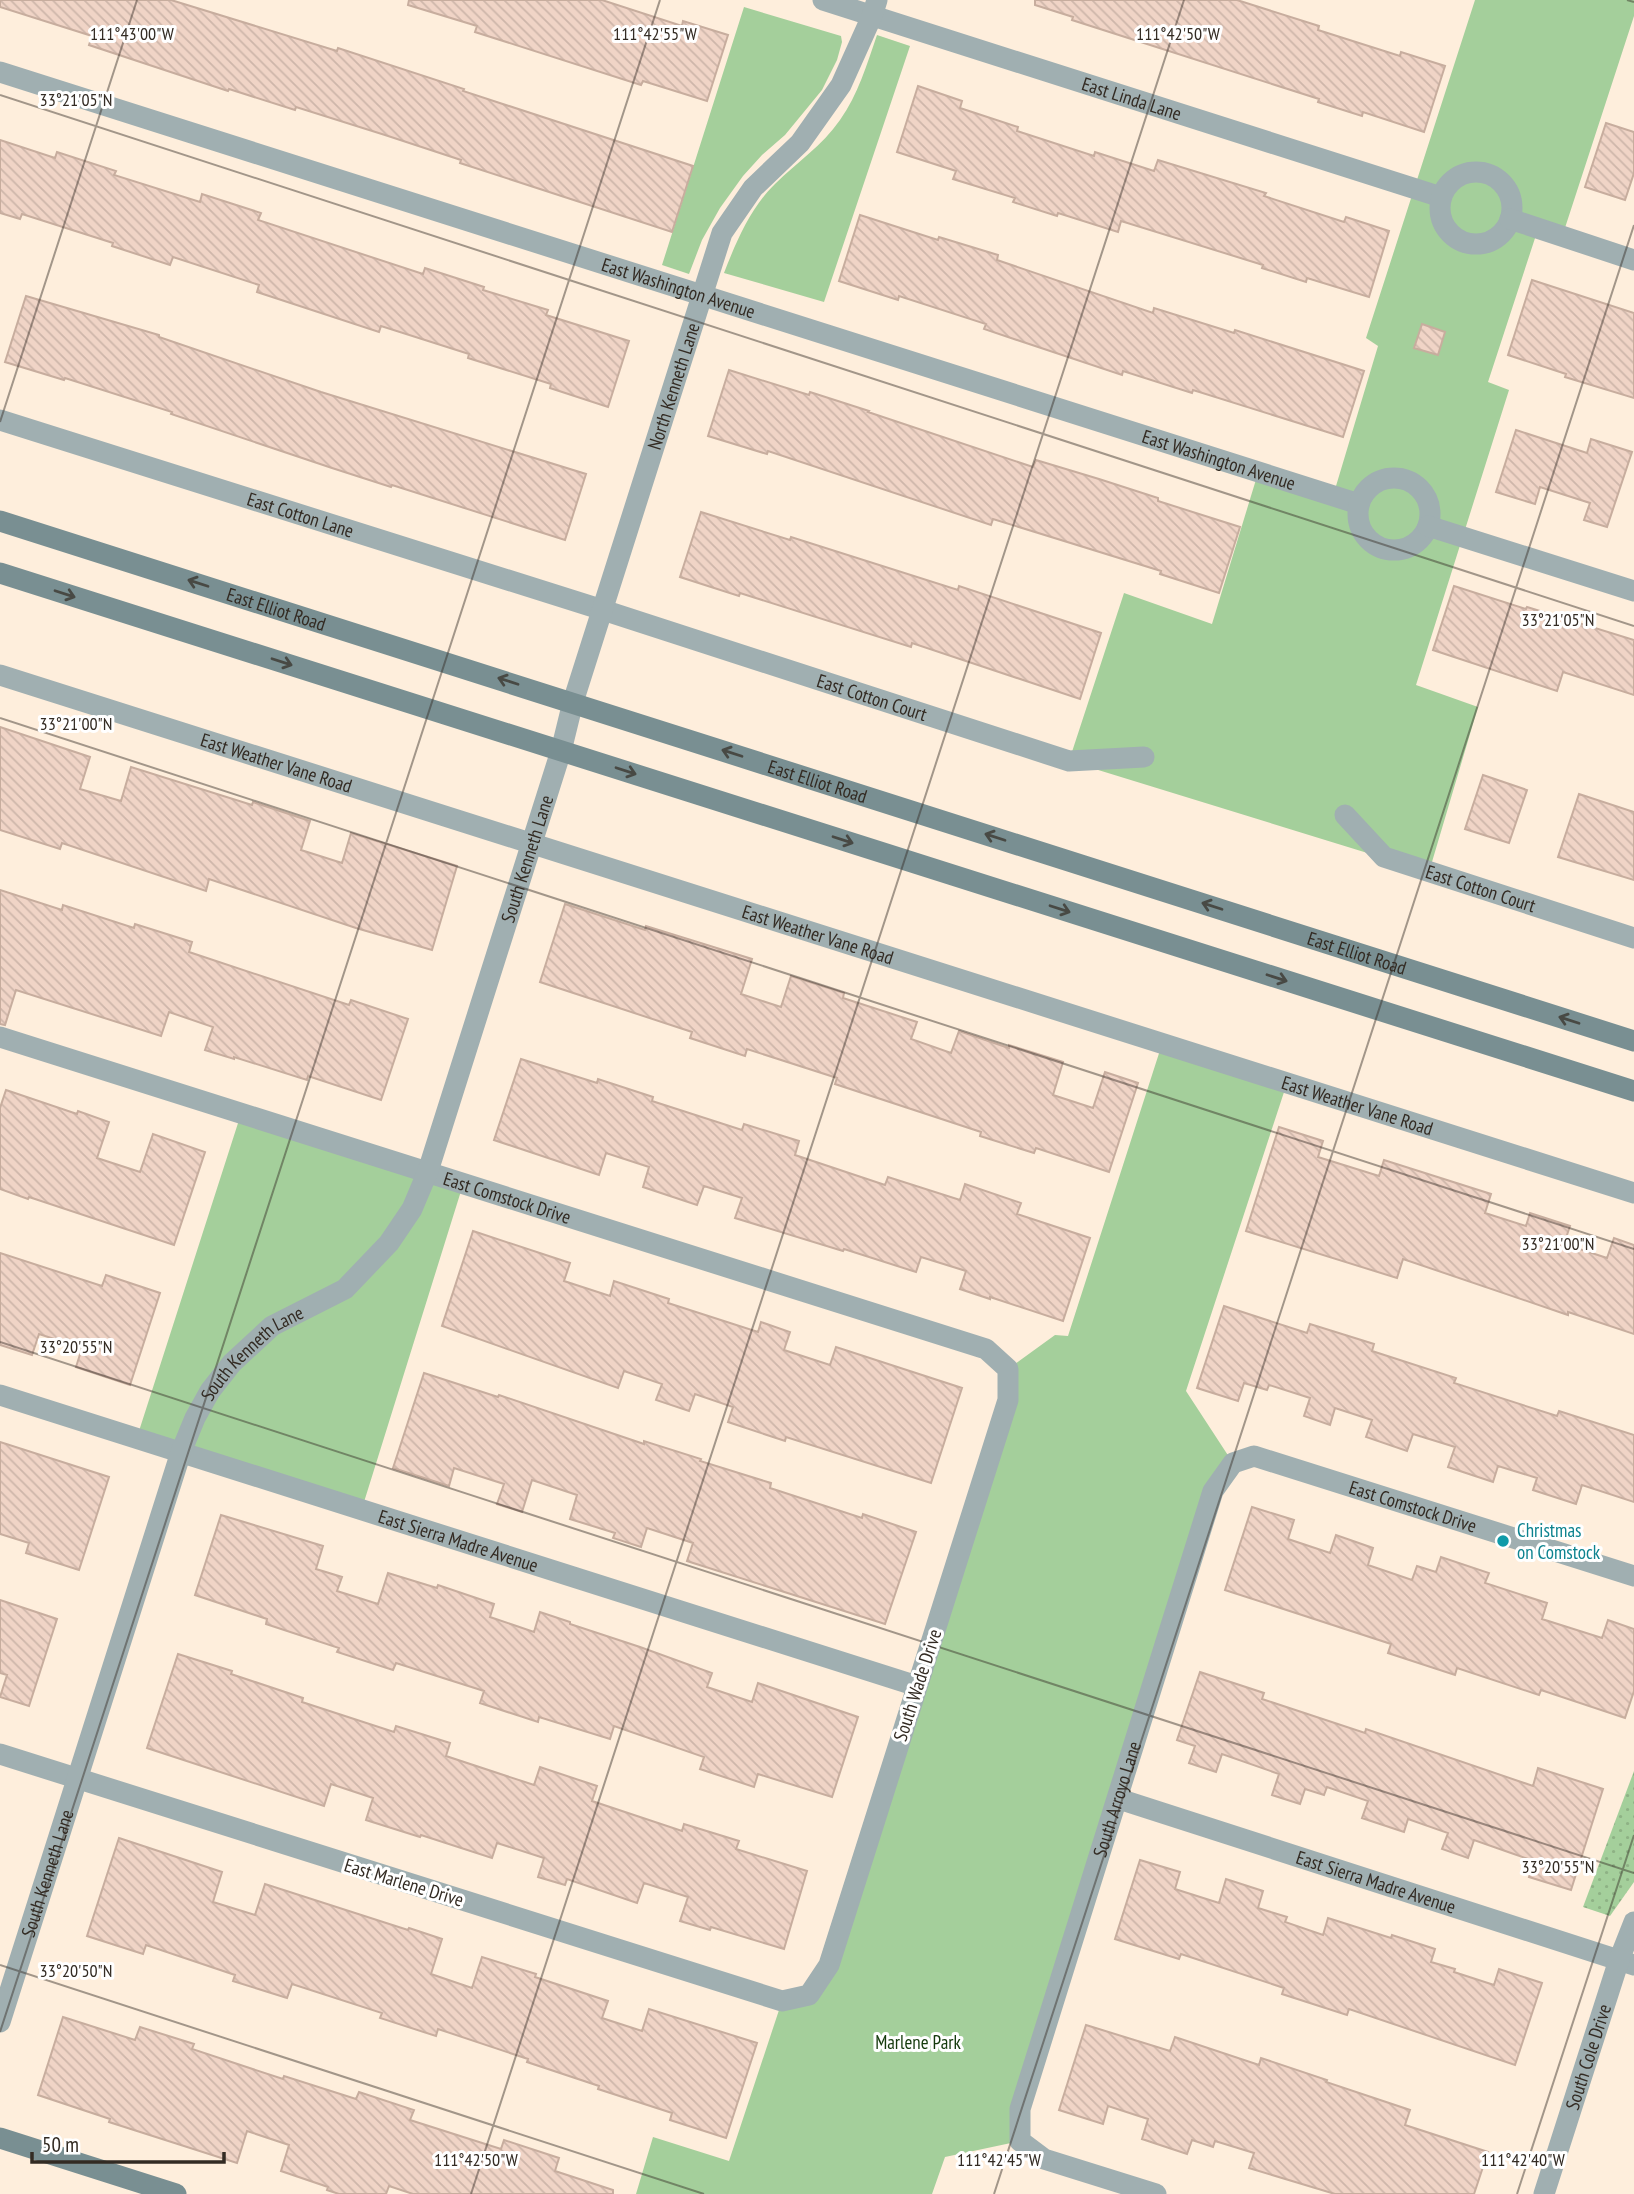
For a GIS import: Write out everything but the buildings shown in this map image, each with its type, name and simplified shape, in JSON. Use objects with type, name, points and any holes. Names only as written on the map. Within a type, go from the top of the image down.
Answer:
[{"type":"main road","name":"East Elliot Road","points":[[0,521],[1634,1041]]},
{"type":"main road","points":[[0,573],[564,740],[1634,1091]]},
{"type":"main road","points":[[0,2138],[176,2194]]},
{"type":"street","name":"East Linda Lane","points":[[822,0],[875,8],[1441,197]]},
{"type":"street","name":"North Kenneth Lane","points":[[564,740],[573,702],[722,233],[753,188],[800,143],[841,85],[875,8]]},
{"type":"street","name":"East Washington Avenue","points":[[0,72],[1359,505]]},
{"type":"street","points":[[1480,172],[1492,175],[1503,184],[1510,196],[1510,219],[1503,232],[1493,240],[1474,244],[1461,241],[1452,235],[1443,223],[1439,211],[1441,197],[1453,180],[1465,173],[1480,172]]},
{"type":"street","points":[[1510,219],[1634,260]]},
{"type":"street","name":"East Cotton Lane","points":[[0,419],[603,610]]},
{"type":"street","points":[[1396,477],[1410,481],[1422,489],[1429,501],[1431,515],[1420,541],[1410,547],[1386,550],[1373,544],[1365,536],[1359,522],[1359,505],[1367,489],[1382,479],[1396,477]]},
{"type":"street","points":[[1428,526],[1634,591]]},
{"type":"street","name":"East Cotton Court","points":[[603,610],[1069,761],[1144,757]]},
{"type":"street","name":"East Weather Vane Road","points":[[0,676],[1634,1193]]},
{"type":"street","name":"South Kenneth Lane","points":[[0,2022],[181,1452],[195,1418],[210,1391],[232,1363],[272,1326],[345,1289],[389,1243],[412,1209],[428,1171],[564,740]]},
{"type":"street","name":"East Cotton Court","points":[[1345,815],[1384,857],[1634,937]]},
{"type":"street","name":"East Comstock Drive","points":[[0,1037],[986,1349],[1008,1370]]},
{"type":"street","name":"South Wade Drive","points":[[809,1995],[829,1965],[1008,1400],[1008,1370]]},
{"type":"street","name":"East Sierra Madre Avenue","points":[[0,1395],[917,1686]]},
{"type":"street","name":"East Comstock Drive","points":[[1233,1463],[1254,1456],[1634,1576]]},
{"type":"street","name":"South Arroyo Lane","points":[[1156,2194],[1044,2159],[1020,2141],[1020,2109],[1213,1491],[1233,1463]]},
{"type":"street","name":"East Marlene Drive","points":[[0,1754],[782,2001],[809,1995]]},
{"type":"street","name":"East Sierra Madre Avenue","points":[[1119,1799],[1626,1962]]},
{"type":"street","name":"South Cole Drive","points":[[1544,2194],[1626,1962],[1634,1922]]},
{"type":"green space","points":[[1475,0],[1634,0],[1634,16],[1562,237],[1538,229],[1488,382],[1509,390],[1416,685],[1478,707],[1429,872],[1069,761],[1124,593],[1212,624],[1258,473],[1333,496],[1378,346],[1366,338]]},
{"type":"green space","points":[[744,7],[841,36],[842,42],[837,60],[822,90],[785,135],[743,176],[720,208],[702,240],[689,274],[662,265]]},
{"type":"green space","points":[[877,35],[910,46],[824,302],[724,273],[751,214],[766,193],[825,138],[846,110],[862,79]]},
{"type":"green space","name":"Marlene Park","points":[[1162,1044],[1287,1083],[1186,1391],[1233,1463],[1213,1491],[1020,2141],[945,2157],[932,2194],[636,2194],[653,2137],[729,2161],[782,2001],[809,1995],[1008,1369],[1055,1335],[1068,1336]]},
{"type":"green space","points":[[239,1120],[461,1191],[364,1502],[139,1431]]},
{"type":"green space","points":[[1634,1771],[1634,1882],[1610,1916],[1583,1907]]},
{"type":"place","name":"Christmas on Comstock","points":[[1503,1541]]}]
